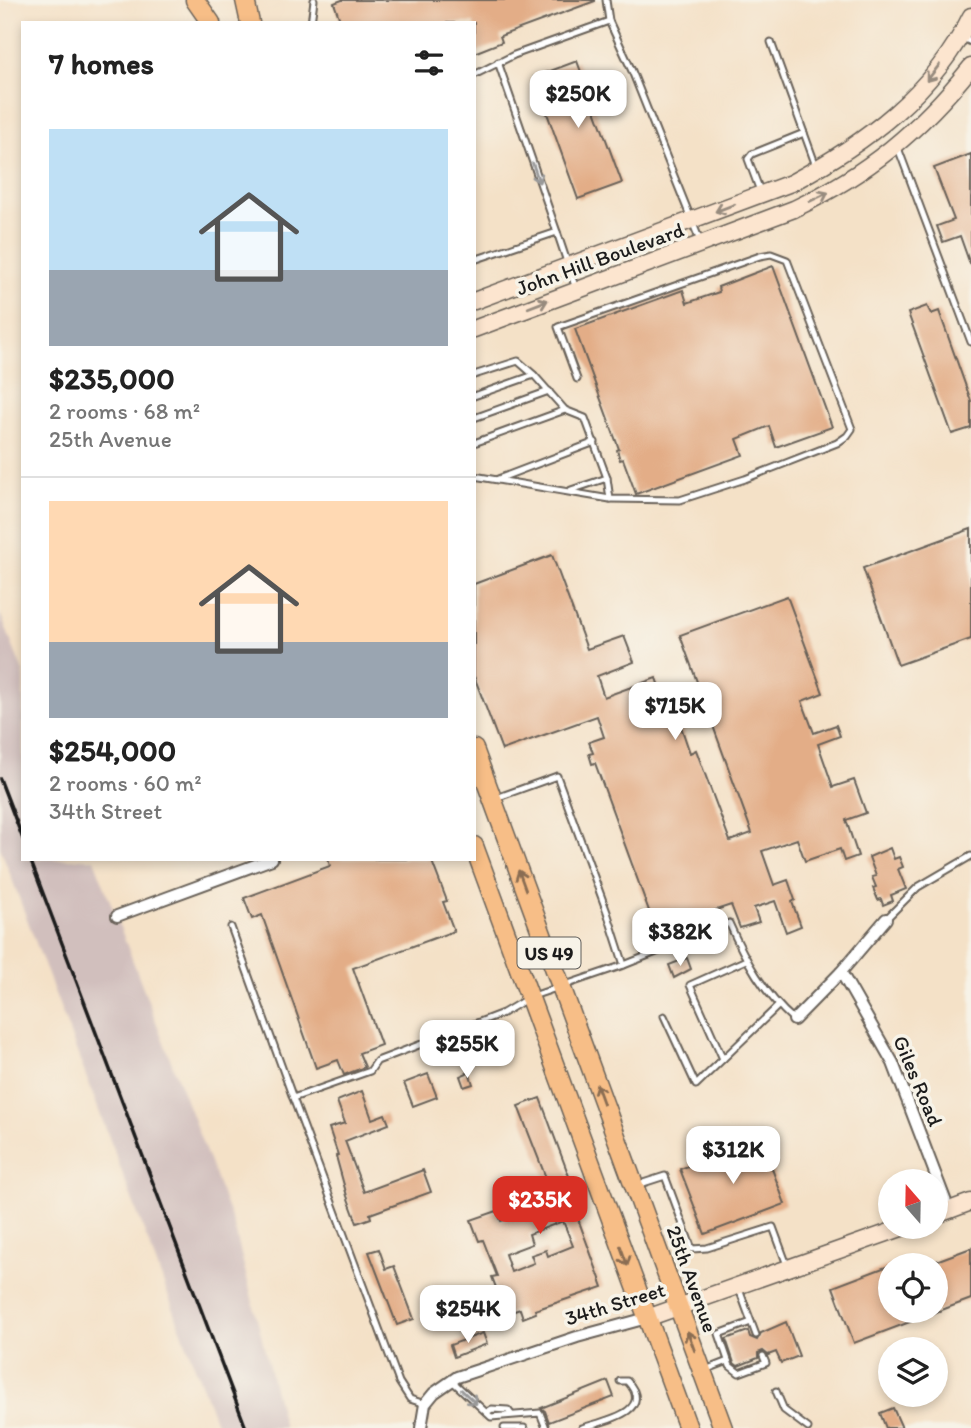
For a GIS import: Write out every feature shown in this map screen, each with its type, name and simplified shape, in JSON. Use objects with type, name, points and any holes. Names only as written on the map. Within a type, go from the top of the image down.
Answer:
[{"type":"main road","points":[[195,0],[210,21]]},
{"type":"main road","points":[[210,0],[215,21]]},
{"type":"main road","points":[[245,0],[250,21]]},
{"type":"main road","name":"25th Avenue","points":[[476,760],[480,783],[493,799],[723,1428]]},
{"type":"main road","name":"US 49","points":[[476,851],[688,1428]]},
{"type":"street","name":"John Hill Boulevard","points":[[476,299],[791,183],[817,169],[863,141],[920,90],[966,40],[971,16]]},
{"type":"street","name":"John Hill Boulevard","points":[[476,328],[794,209],[828,192],[871,166],[897,145],[942,103],[971,68]]},
{"type":"street","points":[[117,916],[267,861]]},
{"type":"street","points":[[794,1020],[841,972],[886,919]]},
{"type":"street","name":"Giles Road","points":[[841,972],[893,1063],[929,1169]]},
{"type":"street","points":[[948,1210],[971,1202]]},
{"type":"street","name":"34th Street","points":[[425,1404],[434,1393],[452,1380],[577,1337],[647,1318],[878,1236]]},
{"type":"street","points":[[421,1428],[425,1404]]},
{"type":"lane","points":[[311,21],[314,0]]},
{"type":"lane","points":[[606,0],[609,21],[692,220]]},
{"type":"lane","points":[[476,74],[498,62],[609,21]]},
{"type":"lane","points":[[771,42],[817,169]]},
{"type":"lane","points":[[498,62],[576,289]]},
{"type":"lane","points":[[761,194],[748,159],[752,154],[804,133]]},
{"type":"lane","points":[[897,145],[971,342]]},
{"type":"lane","name":"John Hill Boulevard","points":[[692,220],[701,244]]},
{"type":"lane","points":[[476,259],[557,232]]},
{"type":"lane","points":[[476,476],[610,499],[680,500],[746,480],[837,443],[850,433],[852,423],[787,260],[778,255],[760,256],[558,327],[578,379]]},
{"type":"lane","points":[[476,374],[517,361],[534,375],[565,411],[585,418],[607,478],[610,499]]},
{"type":"lane","points":[[476,395],[534,375]]},
{"type":"lane","points":[[476,417],[549,391]]},
{"type":"lane","points":[[476,442],[565,411]]},
{"type":"lane","points":[[495,480],[595,442]]},
{"type":"lane","points":[[568,491],[607,478]]},
{"type":"lane","points":[[493,799],[557,776],[624,965]]},
{"type":"lane","points":[[886,919],[918,887],[971,856]]},
{"type":"lane","points":[[293,1098],[370,1071],[377,1062],[503,1013],[530,998],[624,965],[729,923],[746,960],[778,1006],[794,1020]]},
{"type":"lane","points":[[231,927],[399,1382],[410,1399],[425,1404]]},
{"type":"lane","points":[[723,1059],[690,985],[746,960]]},
{"type":"lane","points":[[664,1016],[696,1085],[778,1006]]},
{"type":"lane","points":[[634,1186],[665,1176],[692,1249],[707,1248],[773,1227],[788,1268]]},
{"type":"lane","points":[[738,1286],[756,1335]]},
{"type":"lane","points":[[751,1322],[719,1334],[728,1361],[739,1373],[766,1363],[764,1356]]},
{"type":"lane","points":[[702,1371],[728,1361]]},
{"type":"lane","points":[[452,1380],[487,1412],[492,1409],[508,1410],[511,1414],[540,1413],[546,1428]]},
{"type":"lane","points":[[582,1428],[632,1408],[636,1399],[635,1392],[627,1381],[620,1381]]},
{"type":"lane","points":[[776,1391],[784,1410],[808,1428]]},
{"type":"lane","points":[[504,1428],[524,1428]]},
{"type":"shaded area","points":[[0,613],[21,667],[21,861],[95,861],[234,1226],[284,1428],[218,1428],[0,847]]},
{"type":"building","points":[[342,0],[595,0],[500,36],[502,42],[476,52],[476,21],[340,21],[334,3]]},
{"type":"building","points":[[577,61],[622,183],[578,199],[534,77]]},
{"type":"building","points":[[971,154],[970,264],[960,236],[943,242],[937,226],[954,220],[934,168]]},
{"type":"building","points":[[773,266],[832,427],[776,447],[769,426],[737,439],[743,455],[636,494],[623,459],[620,460],[619,449],[575,329],[683,290],[687,303],[719,292],[718,287]]},
{"type":"building","points":[[927,306],[931,314],[939,311],[971,401],[971,428],[952,434],[908,313]]},
{"type":"building","points":[[971,529],[971,639],[898,665],[863,568]]},
{"type":"building","points":[[552,555],[587,649],[624,636],[634,662],[597,676],[604,697],[656,678],[668,712],[675,709],[690,753],[696,750],[730,841],[752,833],[680,635],[787,596],[823,693],[802,701],[814,733],[836,725],[840,736],[818,744],[833,787],[854,780],[866,813],[846,820],[858,856],[844,861],[840,849],[805,861],[797,839],[762,851],[774,885],[788,880],[795,900],[792,902],[801,926],[786,932],[775,901],[754,908],[759,922],[740,928],[731,905],[656,930],[595,763],[592,764],[589,754],[593,753],[589,742],[604,737],[597,716],[502,750],[476,681],[476,583]]},
{"type":"building","points":[[890,848],[894,859],[899,857],[903,867],[898,869],[906,889],[891,895],[893,901],[883,905],[873,888],[876,887],[872,877],[876,876],[869,857]]},
{"type":"building","points":[[329,861],[432,861],[447,901],[443,902],[454,931],[353,968],[381,1045],[359,1053],[365,1067],[344,1075],[338,1060],[316,1068],[262,915],[252,919],[244,898],[330,866]]},
{"type":"building","points":[[687,958],[691,969],[674,978],[669,965]]},
{"type":"building","points":[[469,1072],[473,1084],[464,1087],[460,1076]]},
{"type":"building","points":[[428,1074],[437,1097],[413,1106],[404,1083]]},
{"type":"building","points":[[362,1091],[372,1119],[385,1114],[389,1124],[345,1141],[364,1192],[423,1170],[431,1192],[370,1214],[371,1218],[357,1223],[329,1128],[345,1123],[337,1101]]},
{"type":"building","points":[[540,1098],[583,1214],[577,1216],[603,1287],[535,1310],[536,1313],[523,1318],[520,1309],[506,1314],[492,1277],[497,1276],[483,1240],[479,1241],[471,1220],[497,1211],[501,1221],[555,1201],[518,1106]],"holes":[[[563,1221],[573,1246],[548,1256],[546,1250],[531,1255],[534,1263],[511,1272],[505,1254],[532,1244],[529,1234]]]},
{"type":"building","points":[[761,1139],[785,1204],[705,1234],[680,1169]]},
{"type":"building","points":[[971,1248],[971,1299],[948,1308],[948,1257]]},
{"type":"building","points":[[379,1249],[386,1269],[394,1266],[414,1319],[397,1325],[369,1252]]},
{"type":"building","points":[[878,1270],[878,1323],[907,1323],[854,1343],[833,1287]]},
{"type":"building","points":[[786,1322],[799,1356],[781,1363],[776,1352],[768,1355],[763,1351],[758,1353],[758,1358],[738,1366],[734,1363],[726,1339],[748,1331],[750,1337],[757,1340],[761,1333]]},
{"type":"building","points":[[483,1333],[487,1344],[454,1357],[450,1345]]},
{"type":"building","points":[[608,1381],[614,1397],[549,1422],[541,1408]]},
{"type":"building","points":[[893,1408],[902,1428],[886,1428],[880,1413]]},
{"type":"railway","points":[[0,779],[21,834]]},
{"type":"railway","points":[[31,861],[246,1428]]}]
